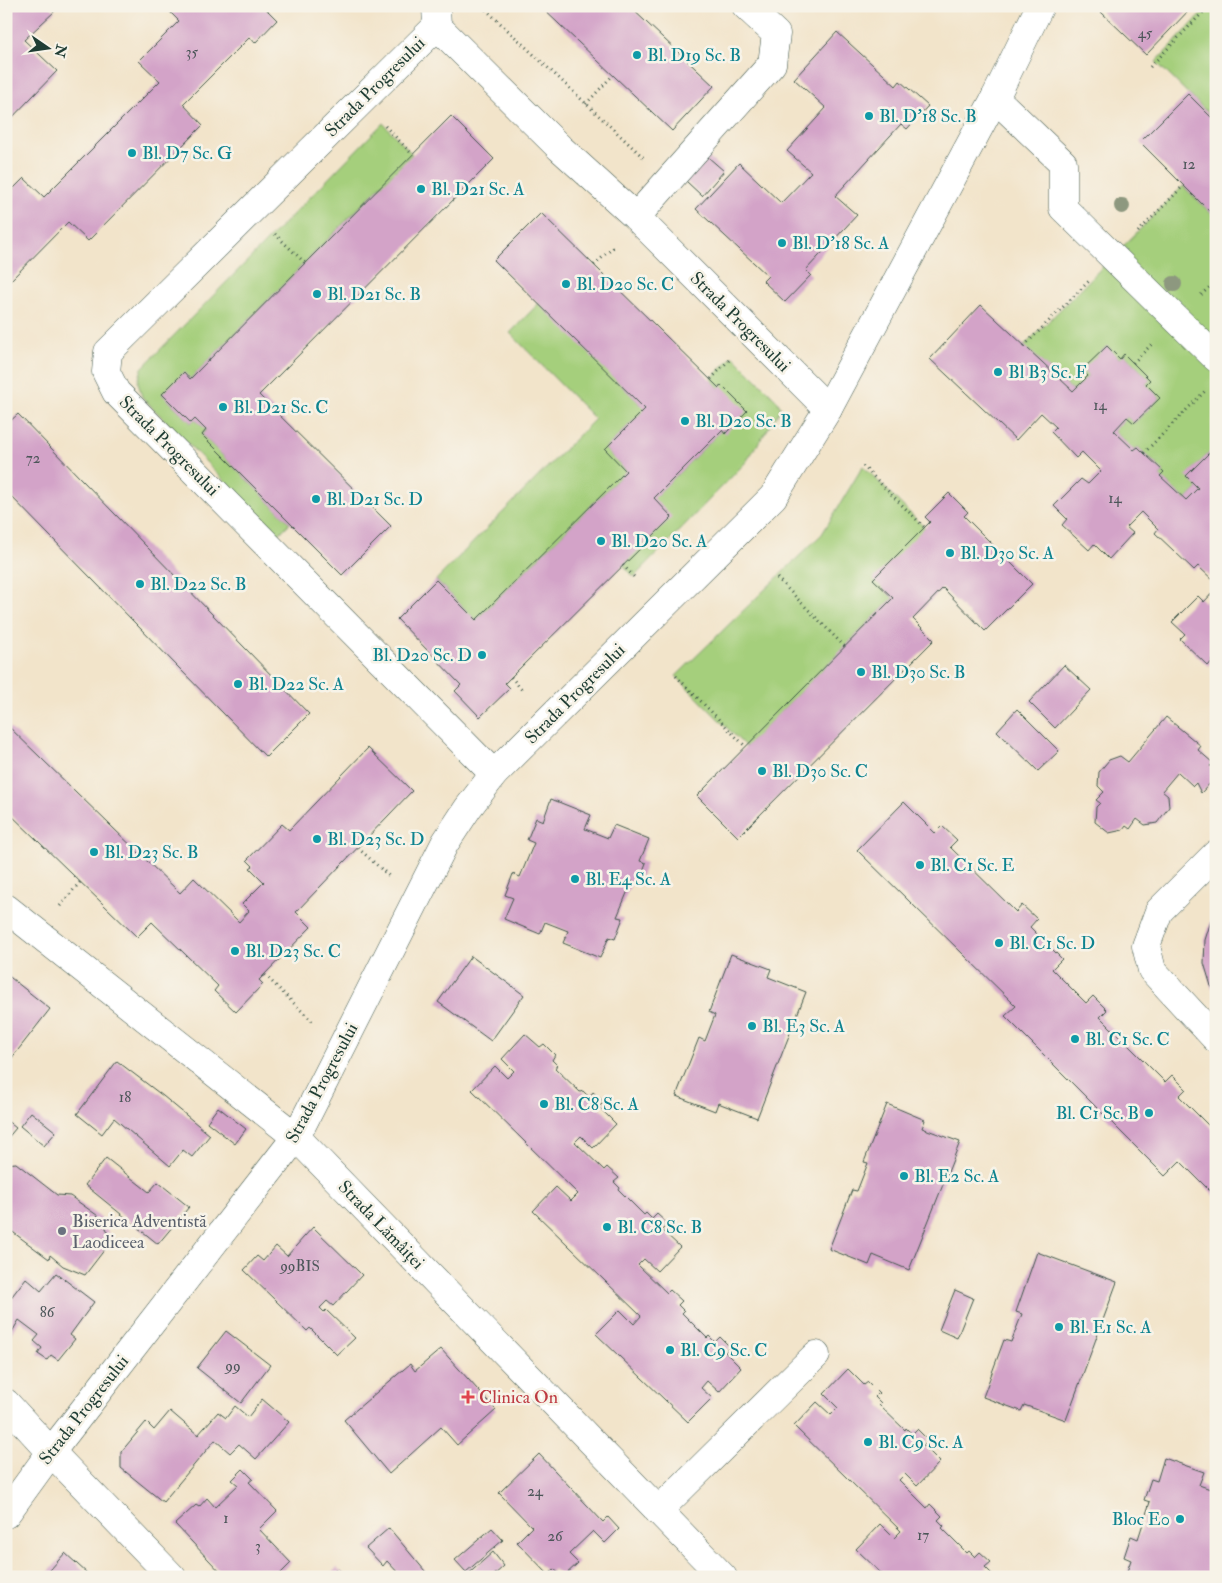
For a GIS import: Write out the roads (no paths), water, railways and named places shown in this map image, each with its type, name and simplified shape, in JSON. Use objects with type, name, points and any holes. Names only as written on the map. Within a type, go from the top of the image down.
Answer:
[{"type":"street","points":[[636,218],[772,64],[776,34],[746,6]]},
{"type":"street","name":"Strada Progresului","points":[[6,1514],[51,1452],[296,1137],[446,843],[468,808],[494,774],[773,497],[828,410],[994,98],[1040,6]]},
{"type":"street","name":"Strada Progresului","points":[[494,774],[116,392],[106,372],[108,352],[437,16],[560,148],[636,218],[828,410]]},
{"type":"street","points":[[994,98],[1062,163],[1063,208],[1216,358]]},
{"type":"street","points":[[1216,854],[1159,911],[1146,946],[1152,970],[1216,1038]]},
{"type":"street","name":"Strada Lămâiței","points":[[6,908],[296,1137],[723,1577]]},
{"type":"street","points":[[658,1511],[816,1355]]},
{"type":"street","points":[[6,1403],[172,1577]]},
{"type":"place","name":"Bl. D19 Sc. B","points":[[637,55]]},
{"type":"place","name":"Bl. D'18 Sc. B","points":[[869,116]]},
{"type":"place","name":"Bl. D7 Sc. G","points":[[132,153]]},
{"type":"place","name":"Bl. D21 Sc. A","points":[[421,189]]},
{"type":"place","name":"Bl. D'18 Sc. A","points":[[782,243]]},
{"type":"place","name":"Bl. D20 Sc. C","points":[[566,284]]},
{"type":"place","name":"Bl. D21 Sc. B","points":[[317,294]]},
{"type":"place","name":"Bl B3 Sc. F","points":[[998,372]]},
{"type":"place","name":"Bl. D21 Sc. C","points":[[223,407]]},
{"type":"place","name":"Bl. D20 Sc. B","points":[[685,421]]},
{"type":"place","name":"Bl. D21 Sc. D","points":[[316,499]]},
{"type":"place","name":"Bl. D20 Sc. A","points":[[601,541]]},
{"type":"place","name":"Bl. D30 Sc. A","points":[[950,553]]},
{"type":"place","name":"Bl. D22 Sc. B","points":[[140,584]]},
{"type":"place","name":"Bl. D20 Sc. D","points":[[482,655]]},
{"type":"place","name":"Bl. D30 Sc. B","points":[[861,672]]},
{"type":"place","name":"Bl. D22 Sc. A","points":[[238,684]]},
{"type":"place","name":"Bl. D30 Sc. C","points":[[762,771]]},
{"type":"place","name":"Bl. D23 Sc. D","points":[[317,839]]},
{"type":"place","name":"Bl. D23 Sc. B","points":[[94,852]]},
{"type":"place","name":"Bl. C1 Sc. E","points":[[920,865]]},
{"type":"place","name":"Bl. E4 Sc. A","points":[[575,879]]},
{"type":"place","name":"Bl. C1 Sc. D","points":[[999,943]]},
{"type":"place","name":"Bl. D23 Sc. C","points":[[235,951]]},
{"type":"place","name":"Bl. E3 Sc. A","points":[[752,1026]]},
{"type":"place","name":"Bl. C1 Sc. C","points":[[1075,1039]]},
{"type":"place","name":"Bl. C8 Sc. A","points":[[544,1104]]},
{"type":"place","name":"Bl. C1 Sc. B","points":[[1149,1113]]},
{"type":"place","name":"Bl. E2 Sc. A","points":[[904,1176]]},
{"type":"place","name":"Bl. C8 Sc. B","points":[[607,1227]]},
{"type":"place","name":"Biserica Adventistă Laodiceea","points":[[62,1231]]},
{"type":"place","name":"Bl. E1 Sc. A","points":[[1059,1327]]},
{"type":"place","name":"Bl. C9 Sc. C","points":[[670,1350]]},
{"type":"place","name":"Clinica On","points":[[468,1397]]},
{"type":"place","name":"Bl. C9 Sc. A","points":[[868,1442]]},
{"type":"place","name":"Bloc E0","points":[[1180,1519]]}]
